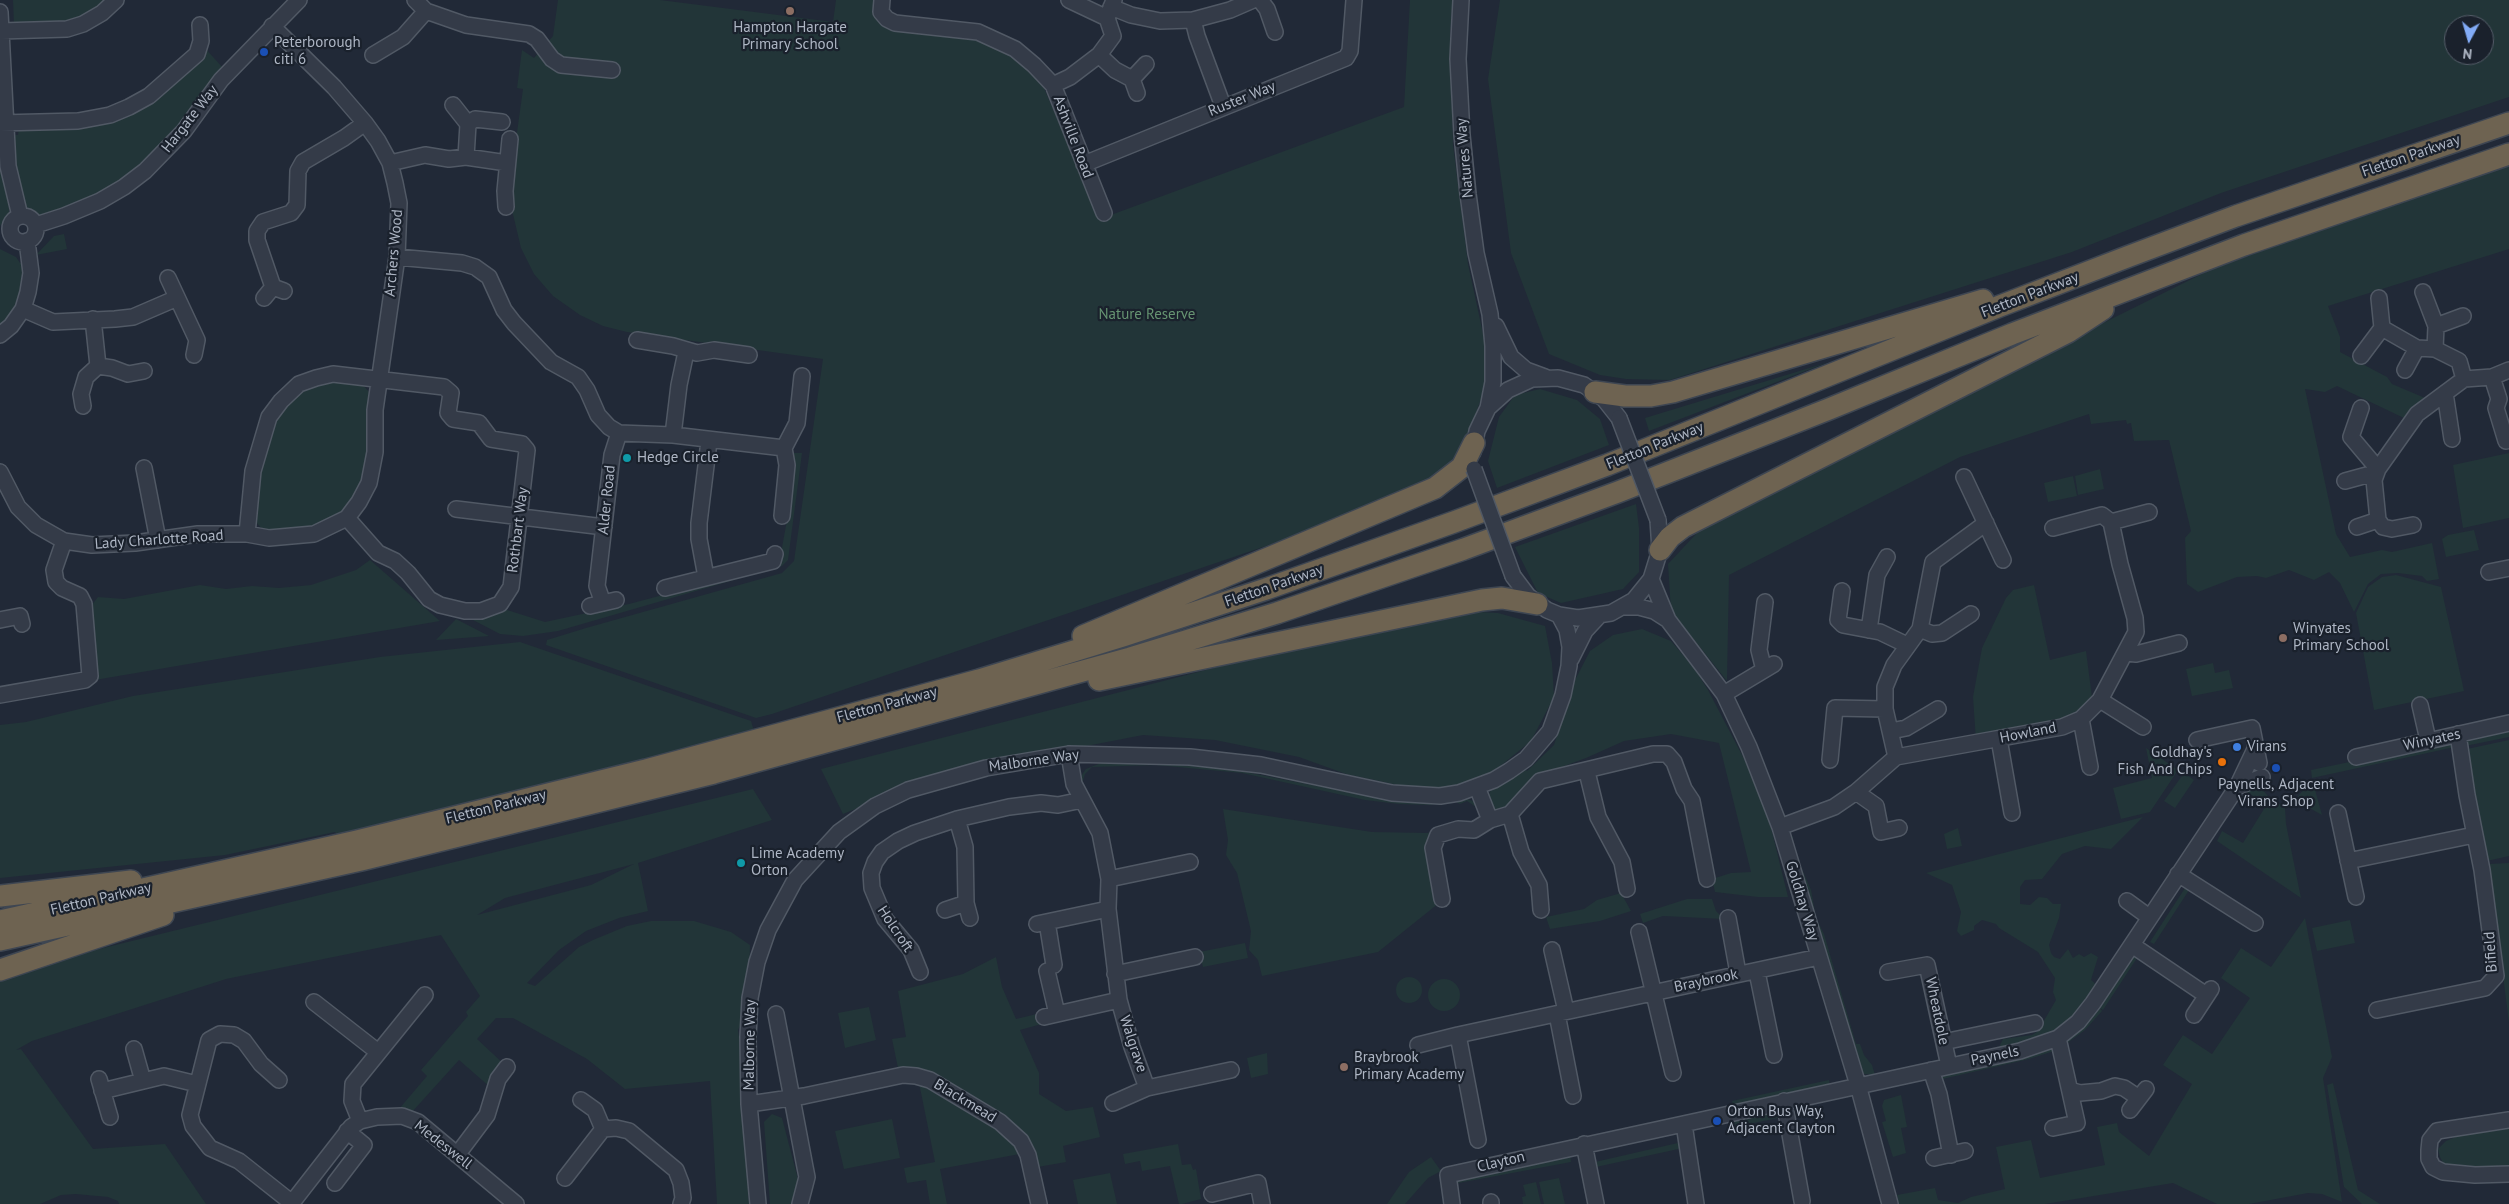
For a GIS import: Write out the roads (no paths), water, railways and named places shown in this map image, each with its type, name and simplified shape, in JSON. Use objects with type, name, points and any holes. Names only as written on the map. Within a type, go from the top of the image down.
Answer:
[{"type":"highway","name":"Fletton Parkway","points":[[0,921],[254,865],[646,770],[979,680],[1123,636],[1266,589],[1454,522],[1607,465],[2000,306],[2127,257],[2246,213],[2509,123]]},
{"type":"highway","name":"Fletton Parkway","points":[[0,940],[361,860],[659,787],[914,719],[1130,658],[1277,613],[1464,549],[1618,492],[2012,334],[2244,244],[2509,154]]},
{"type":"highway","points":[[1595,392],[1625,396],[1651,396],[1673,392],[2127,257]]},
{"type":"highway","points":[[1660,550],[1670,537],[1683,527],[2068,332],[2139,285]]},
{"type":"highway","points":[[979,680],[1435,488],[1462,466],[1474,443]]},
{"type":"highway","points":[[914,719],[1482,600],[1502,598],[1537,604]]},
{"type":"highway","points":[[0,896],[254,865]]},
{"type":"highway","points":[[0,970],[132,927],[225,891]]},
{"type":"street","points":[[1,31],[67,28],[83,24],[102,13],[116,0]]},
{"type":"street","name":"Hargate Way","points":[[36,225],[72,213],[107,197],[145,172],[184,132],[221,80],[299,0]]},
{"type":"street","points":[[415,0],[426,11],[466,25],[529,34],[537,39],[552,59],[561,64],[612,70]]},
{"type":"street","name":"Ashville Road","points":[[882,0],[882,12],[887,19],[895,23],[978,32],[1015,49],[1053,85],[1104,213]]},
{"type":"street","points":[[1069,0],[1160,21],[1194,20],[1229,5],[1253,0]]},
{"type":"street","points":[[1260,0],[1267,9],[1275,32]]},
{"type":"street","name":"Ruster Way","points":[[1084,164],[1223,106],[1346,58],[1350,51],[1354,0]]},
{"type":"street","name":"Natures Way","points":[[1461,0],[1458,59],[1462,135],[1476,253],[1490,314],[1494,363],[1488,408]]},
{"type":"street","points":[[1053,85],[1070,77],[1100,55],[1113,36],[1110,8]]},
{"type":"street","points":[[373,55],[404,37],[426,11]]},
{"type":"street","points":[[0,12],[3,123],[8,166],[20,216]]},
{"type":"street","points":[[1194,20],[1197,36],[1223,106]]},
{"type":"street","points":[[3,123],[78,121],[110,115],[149,96],[197,54],[205,42],[200,25]]},
{"type":"street","name":"Archers Wood","points":[[272,26],[334,87],[378,141],[390,163],[399,203],[397,257],[375,410],[374,452],[369,483],[359,502],[347,518]]},
{"type":"street","points":[[1100,55],[1135,86],[1146,64]]},
{"type":"street","points":[[453,105],[468,124],[466,157]]},
{"type":"street","points":[[468,124],[475,119],[502,122]]},
{"type":"street","points":[[274,292],[257,240],[257,232],[263,222],[291,213],[294,209],[297,204],[298,171],[303,162],[344,138],[364,123]]},
{"type":"street","points":[[506,207],[507,163],[510,139]]},
{"type":"street","points":[[390,163],[425,155],[449,159],[466,157],[507,163]]},
{"type":"street","points":[[20,216],[28,216],[36,225],[36,233],[27,242],[19,241],[5,234],[12,222],[20,216]]},
{"type":"street","points":[[0,335],[12,326],[23,309],[31,273],[27,242]]},
{"type":"street","points":[[397,257],[462,262],[475,267],[489,277],[504,310],[514,323],[551,362],[578,378],[587,390],[598,415],[609,427],[619,433],[674,436],[784,448]]},
{"type":"street","points":[[168,278],[199,345]]},
{"type":"street","points":[[2423,292],[2436,326],[2435,349]]},
{"type":"street","points":[[23,309],[53,322],[132,317],[177,298]]},
{"type":"street","points":[[2361,356],[2382,328],[2379,298]]},
{"type":"street","name":"Natures Way","points":[[1490,314],[1511,357],[1526,370],[1545,378]]},
{"type":"street","points":[[2436,326],[2463,316]]},
{"type":"street","points":[[93,319],[98,366]]},
{"type":"street","points":[[2382,328],[2417,348],[2435,349],[2459,361],[2464,379]]},
{"type":"street","points":[[637,340],[673,346],[686,352],[697,353],[714,350],[749,355]]},
{"type":"street","points":[[2405,370],[2417,348]]},
{"type":"street","points":[[674,436],[685,385],[686,352]]},
{"type":"street","points":[[98,366],[112,368],[128,374],[144,371]]},
{"type":"street","points":[[83,406],[81,394],[86,377],[98,366]]},
{"type":"street","points":[[2345,481],[2376,474],[2416,414],[2464,379],[2492,378],[2509,370]]},
{"type":"street","points":[[247,534],[253,470],[269,417],[281,400],[300,384],[333,374],[379,378]]},
{"type":"street","points":[[782,516],[787,465],[784,448],[797,423],[802,376]]},
{"type":"street","name":"Rothbart Way","points":[[347,518],[378,553],[395,561],[408,573],[429,599],[440,605],[465,611],[481,611],[500,604],[510,587],[527,450],[522,444],[491,439],[479,422],[453,419],[448,412],[450,393],[444,388],[379,378]]},
{"type":"street","points":[[1545,378],[1571,380],[1595,392],[1618,418],[1658,520],[1660,550],[1651,579],[1643,590],[1623,607],[1598,617],[1578,618],[1558,615],[1537,604],[1524,591],[1513,576],[1474,469],[1474,443],[1488,408],[1508,390],[1532,379],[1545,378]]},
{"type":"street","points":[[2492,378],[2499,399],[2496,408],[2506,441]]},
{"type":"street","points":[[2445,393],[2452,439]]},
{"type":"street","points":[[2361,408],[2351,437],[2376,474],[2378,520],[2383,527],[2392,529],[2413,525]]},
{"type":"street","name":"Alder Road","points":[[603,603],[597,586],[612,455],[619,433]]},
{"type":"street","points":[[706,577],[698,523],[709,441]]},
{"type":"street","points":[[144,468],[158,540]]},
{"type":"street","name":"Lady Charlotte Road","points":[[0,472],[18,507],[36,526],[64,542],[92,545],[158,540],[198,534],[247,534],[268,538],[314,534],[347,518]]},
{"type":"street","points":[[1964,477],[2003,560]]},
{"type":"street","points":[[456,509],[604,527]]},
{"type":"street","points":[[2053,528],[2102,515],[2111,522],[2149,512]]},
{"type":"street","points":[[2357,527],[2378,520]]},
{"type":"street","name":"Howland","points":[[1896,757],[2062,727],[2081,718],[2100,700],[2127,653],[2136,632],[2135,618],[2111,522]]},
{"type":"street","points":[[1780,828],[1834,807],[1856,792],[1896,757],[1885,709],[1885,687],[1894,665],[1906,645],[1920,629],[1933,562],[1986,523]]},
{"type":"street","points":[[0,695],[86,680],[90,676],[84,604],[80,596],[62,588],[56,582],[54,570],[64,542]]},
{"type":"street","points":[[665,588],[772,561],[775,554]]},
{"type":"street","points":[[1869,630],[1877,575],[1886,557]]},
{"type":"street","points":[[2489,572],[2509,568]]},
{"type":"street","name":"Goldhay Way","points":[[1651,579],[1668,620],[1724,694],[1749,747],[1780,828],[1858,1085],[1890,1204]]},
{"type":"street","points":[[1842,591],[1838,620],[1843,625],[1891,636],[1906,645]]},
{"type":"street","points":[[1724,694],[1769,667],[1758,650],[1765,602]]},
{"type":"street","name":"Goldhay Way","points":[[1623,607],[1639,607],[1654,611],[1668,620]]},
{"type":"street","points":[[1920,629],[1932,634],[1942,633],[1971,614]]},
{"type":"street","name":"Malborne Way","points":[[758,1204],[749,1104],[750,998],[757,962],[768,930],[795,880],[839,832],[874,806],[908,790],[978,770],[1069,754],[1145,755],[1215,759],[1295,772],[1360,788],[1417,795],[1459,793],[1477,787],[1510,771],[1540,745],[1550,731],[1557,715],[1569,666],[1570,647],[1566,630],[1558,615]]},
{"type":"street","points":[[0,620],[20,616],[22,624]]},
{"type":"street","name":"Malborne Way","points":[[1569,666],[1585,632],[1598,617]]},
{"type":"street","points":[[2127,653],[2136,654],[2178,640]]},
{"type":"street","points":[[2100,700],[2143,727]]},
{"type":"street","points":[[2420,705],[2428,740]]},
{"type":"street","points":[[1830,760],[1835,708],[1885,709]]},
{"type":"street","points":[[1891,731],[1906,728],[1938,710]]},
{"type":"street","points":[[2081,718],[2090,767]]},
{"type":"street","name":"Winyates","points":[[2356,756],[2509,724]]},
{"type":"street","points":[[2197,740],[2252,728],[2261,770],[2237,786]]},
{"type":"street","name":"Bifield","points":[[2378,1010],[2486,988],[2496,976],[2482,870],[2474,835],[2458,734]]},
{"type":"street","points":[[1999,739],[2011,813]]},
{"type":"street","name":"Paynels","points":[[1858,1085],[2020,1051],[2058,1038],[2078,1022],[2132,946],[2149,917],[2237,786],[2256,747]]},
{"type":"street","name":"Walgrave","points":[[1069,754],[1074,784],[1100,832],[1109,879],[1108,909],[1119,1000],[1132,1047],[1147,1088]]},
{"type":"street","points":[[1442,899],[1433,848],[1438,835],[1458,829],[1474,830],[1490,820],[1510,814],[1540,782],[1587,772],[1653,754],[1667,754],[1674,762],[1684,789],[1692,802],[1707,879]]},
{"type":"street","points":[[1587,772],[1598,817],[1622,862],[1627,889]]},
{"type":"street","points":[[1477,787],[1490,820]]},
{"type":"street","points":[[1856,792],[1876,806],[1881,832],[1899,828]]},
{"type":"street","name":"Holcroft","points":[[920,972],[911,950],[885,919],[878,906],[871,873],[875,862],[882,852],[898,841],[957,819],[1041,802],[1058,805],[1082,800]]},
{"type":"street","points":[[2338,813],[2356,897]]},
{"type":"street","points":[[1510,814],[1520,852],[1539,885],[1541,910]]},
{"type":"street","points":[[957,819],[967,862],[966,903],[970,918]]},
{"type":"street","points":[[2348,861],[2474,835]]},
{"type":"street","points":[[1109,879],[1190,862]]},
{"type":"street","points":[[2178,874],[2255,924]]},
{"type":"street","points":[[2127,901],[2149,917]]},
{"type":"street","points":[[945,910],[966,903]]},
{"type":"street","name":"Walgrave","points":[[1108,909],[1042,923],[1050,968],[1050,1016],[1119,1000]]},
{"type":"street","points":[[1728,918],[1738,973]]},
{"type":"street","points":[[1639,932],[1654,992]]},
{"type":"street","points":[[2132,946],[2209,992],[2194,1015]]},
{"type":"street","points":[[1552,950],[1573,1096]]},
{"type":"street","points":[[1115,974],[1194,957]]},
{"type":"street","name":"Braybrook","points":[[1418,1045],[1458,1034],[1738,973],[1757,972],[1820,957]]},
{"type":"street","name":"Wheatdole","points":[[1888,972],[1927,965],[1949,1066]]},
{"type":"street","name":"Braybrook","points":[[1757,972],[1774,1055]]},
{"type":"street","name":"Braybrook","points":[[1654,992],[1673,1073]]},
{"type":"street","points":[[360,1121],[352,1102],[353,1084],[426,995]]},
{"type":"street","points":[[314,1002],[378,1052]]},
{"type":"street","points":[[776,1014],[806,1177],[800,1204]]},
{"type":"street","name":"Wheatdole","points":[[1953,1040],[2036,1023]]},
{"type":"street","points":[[1989,1033],[1994,1057]]},
{"type":"street","name":"Medeswell","points":[[279,1080],[266,1060],[244,1041],[234,1035],[220,1034],[209,1040],[190,1115],[193,1126],[210,1148],[239,1161],[291,1204],[347,1131],[360,1121],[378,1117],[402,1116],[418,1122],[516,1204]]},
{"type":"street","points":[[1458,1034],[1478,1140]]},
{"type":"street","points":[[2053,1128],[2077,1123],[2058,1038]]},
{"type":"street","points":[[134,1048],[143,1081]]},
{"type":"street","points":[[457,1155],[487,1116],[498,1079],[507,1067]]},
{"type":"street","name":"Walgrave","points":[[1113,1103],[1147,1088],[1231,1070]]},
{"type":"street","points":[[1931,1070],[1958,1153],[1934,1158]]},
{"type":"street","name":"Blackmead","points":[[749,1104],[792,1098],[903,1075],[930,1080],[1000,1122],[1021,1140],[1028,1155],[1039,1204]]},
{"type":"street","points":[[110,1117],[101,1085],[143,1081],[164,1076],[197,1084]]},
{"type":"street","name":"Clayton","points":[[1452,1204],[1448,1175],[1858,1085]]},
{"type":"street","points":[[2070,1090],[2080,1093],[2101,1091],[2115,1086],[2124,1088],[2138,1099]]},
{"type":"street","points":[[581,1100],[595,1110],[603,1128]]},
{"type":"street","points":[[1784,1101],[1802,1201]]},
{"type":"street","points":[[2509,1120],[2437,1131],[2430,1140],[2429,1159],[2433,1167],[2443,1172],[2475,1175],[2509,1174]]},
{"type":"street","points":[[1684,1124],[1696,1204]]},
{"type":"street","points":[[565,1178],[603,1128]]},
{"type":"street","points":[[603,1128],[629,1131],[676,1170],[682,1183],[683,1198],[681,1204]]},
{"type":"street","points":[[335,1183],[364,1145],[347,1131]]},
{"type":"street","points":[[1584,1144],[1596,1204]]},
{"type":"street","points":[[1212,1194],[1258,1183],[1262,1204]]},
{"type":"place","name":"Hampton Hargate Primary School","points":[[790,11]]},
{"type":"place","name":"Peterborough citi 6","points":[[264,52]]},
{"type":"place","name":"Hedge Circle","points":[[627,458]]},
{"type":"place","name":"Winyates Primary School","points":[[2283,638]]},
{"type":"place","name":"Virans","points":[[2237,747]]},
{"type":"place","name":"Goldhay's Fish And Chips","points":[[2222,762]]},
{"type":"place","name":"Paynells, Adjacent Virans Shop","points":[[2276,768]]},
{"type":"place","name":"Lime Academy Orton","points":[[741,863]]},
{"type":"place","name":"Braybrook Primary Academy","points":[[1344,1067]]},
{"type":"place","name":"Orton Bus Way, Adjacent Clayton","points":[[1717,1121]]},
{"type":"park label","name":"Nature Reserve","points":[[1147,315]]}]
